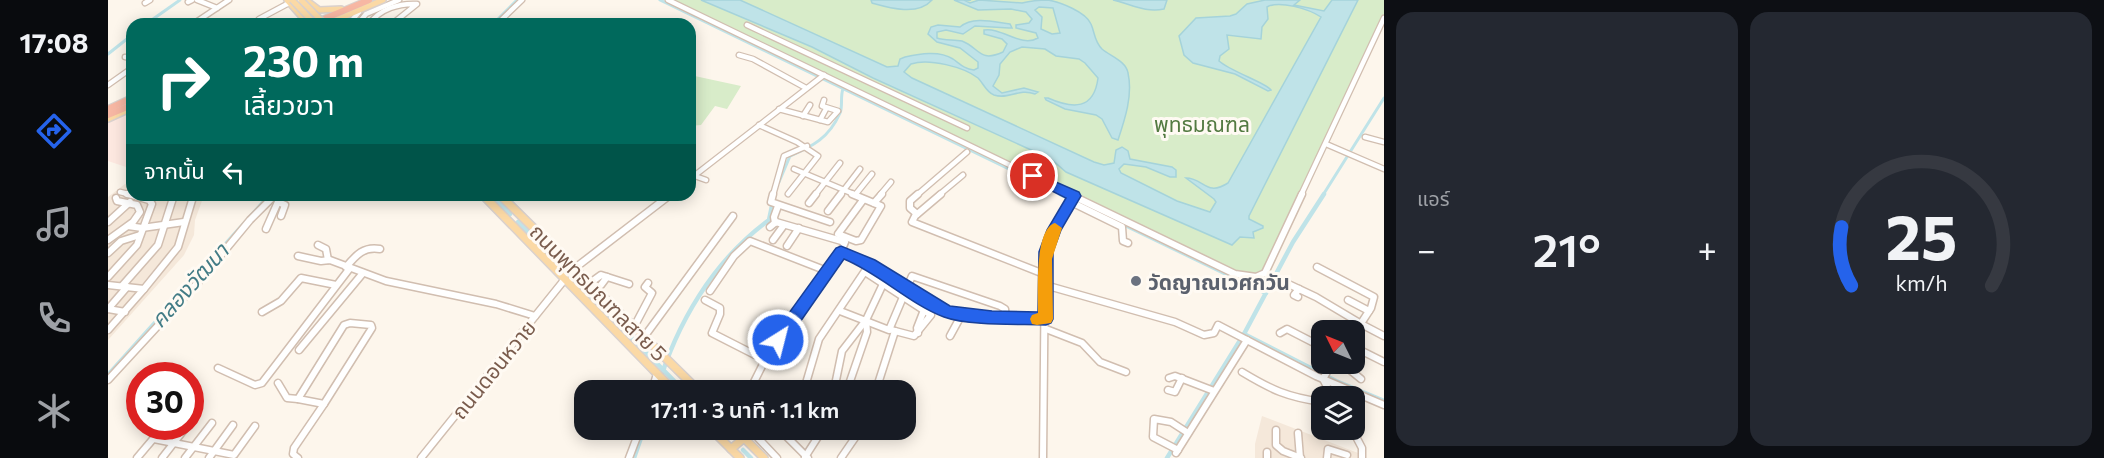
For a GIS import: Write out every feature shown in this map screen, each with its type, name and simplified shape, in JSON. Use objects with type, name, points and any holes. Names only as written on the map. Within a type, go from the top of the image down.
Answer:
[{"type":"highway","points":[[328,18],[369,0]]},
{"type":"highway","points":[[335,18],[375,2]]},
{"type":"highway","points":[[108,113],[126,106]]},
{"type":"main road","points":[[301,0],[320,18]]},
{"type":"main road","points":[[306,0],[312,6],[324,11],[341,9]]},
{"type":"main road","points":[[320,18],[362,0]]},
{"type":"main road","points":[[347,18],[385,0]]},
{"type":"main road","points":[[289,1],[307,18]]},
{"type":"main road","points":[[289,1],[303,18]]},
{"type":"main road","points":[[297,10],[304,11],[312,6]]},
{"type":"main road","name":"ถนนพุทธมณฑลสาย 5","points":[[489,201],[663,380]]},
{"type":"main road","name":"ถนนพุทธมณฑลสาย 5","points":[[506,201],[688,380]]},
{"type":"main road","points":[[509,222],[520,215]]},
{"type":"main road","points":[[723,440],[740,458]]},
{"type":"main road","points":[[732,449],[742,440]]},
{"type":"main road","points":[[746,440],[764,458]]},
{"type":"street","points":[[197,0],[217,8]]},
{"type":"street","points":[[202,18],[229,0]]},
{"type":"street","points":[[350,17],[375,2],[385,0]]},
{"type":"street","points":[[503,18],[522,0]]},
{"type":"street","points":[[668,0],[1072,198],[1235,274],[1256,277],[1271,276],[1343,312],[1353,320]]},
{"type":"street","points":[[261,18],[289,1]]},
{"type":"street","points":[[375,2],[380,8]]},
{"type":"street","points":[[373,18],[396,2]]},
{"type":"street","points":[[363,18],[366,14],[396,2],[417,4],[400,18]]},
{"type":"street","points":[[361,11],[366,14]]},
{"type":"street","points":[[265,16],[270,18]]},
{"type":"street","points":[[350,17],[356,18]]},
{"type":"street","points":[[1271,276],[1326,144],[1384,18]]},
{"type":"street","points":[[747,25],[967,128]]},
{"type":"street","points":[[740,55],[753,59],[806,88]]},
{"type":"street","points":[[813,70],[826,61]]},
{"type":"street","points":[[108,85],[126,71]]},
{"type":"street","points":[[840,83],[852,74]]},
{"type":"street","points":[[696,173],[822,77]]},
{"type":"street","points":[[779,109],[830,122],[838,111],[822,106],[824,100]]},
{"type":"street","points":[[803,116],[810,105]]},
{"type":"street","points":[[820,120],[826,109]]},
{"type":"street","points":[[759,125],[809,148],[818,157],[788,194]]},
{"type":"street","points":[[1365,137],[1384,142]]},
{"type":"street","points":[[1326,144],[1384,169]]},
{"type":"street","points":[[809,148],[784,156],[771,201],[778,206],[830,222]]},
{"type":"street","points":[[917,214],[910,208],[910,201],[967,152]]},
{"type":"street","points":[[809,203],[840,163]]},
{"type":"street","points":[[794,169],[880,206],[861,240],[856,241],[839,235],[863,200]]},
{"type":"street","points":[[828,211],[860,169]]},
{"type":"street","points":[[855,195],[872,174]]},
{"type":"street","points":[[963,175],[911,220],[917,225],[1044,274]]},
{"type":"street","points":[[696,178],[706,180]]},
{"type":"street","points":[[874,203],[891,182]]},
{"type":"street","points":[[120,192],[126,194]]},
{"type":"street","points":[[108,196],[116,198],[115,200],[129,202],[139,207],[140,212],[128,226],[109,239]]},
{"type":"street","points":[[1072,198],[1122,226],[1123,241],[1128,243]]},
{"type":"street","points":[[1043,458],[1046,252],[1052,234],[1072,198]]},
{"type":"street","points":[[108,277],[133,251],[152,202],[149,201]]},
{"type":"street","points":[[125,312],[108,309],[158,245],[172,201]]},
{"type":"street","points":[[109,329],[178,247],[192,201]]},
{"type":"street","points":[[108,380],[269,201]]},
{"type":"street","points":[[575,268],[662,201]]},
{"type":"street","points":[[108,222],[129,202]]},
{"type":"street","points":[[266,229],[278,202],[285,205],[281,216]]},
{"type":"street","points":[[755,380],[765,360],[841,252],[843,240],[799,228],[772,225],[778,206]]},
{"type":"street","points":[[644,337],[733,216]]},
{"type":"street","points":[[128,226],[142,228],[184,222]]},
{"type":"street","points":[[773,240],[784,225]]},
{"type":"street","points":[[787,246],[799,228]]},
{"type":"street","points":[[108,253],[118,243],[140,235]]},
{"type":"street","points":[[109,239],[118,243]]},
{"type":"street","points":[[710,291],[735,254],[750,241],[827,271]]},
{"type":"street","points":[[318,245],[326,249],[328,260]]},
{"type":"street","points":[[218,368],[255,385],[262,383],[361,251],[370,248],[380,249]]},
{"type":"street","points":[[841,252],[870,264],[906,289],[942,309],[962,314],[1046,319]]},
{"type":"street","points":[[221,254],[231,256]]},
{"type":"street","points":[[298,256],[321,261],[328,260],[363,273],[459,298],[496,304],[535,316]]},
{"type":"street","points":[[1317,267],[1374,297],[1375,300],[1363,320]]},
{"type":"street","points":[[807,380],[817,345],[866,270],[883,284],[924,310],[917,328],[918,333],[913,336],[892,331],[840,311]]},
{"type":"street","points":[[299,350],[363,273]]},
{"type":"street","points":[[590,284],[596,273],[629,284]]},
{"type":"street","points":[[879,380],[903,297],[910,278],[914,276],[1000,306],[1005,309],[1006,318]]},
{"type":"street","points":[[601,285],[606,277]]},
{"type":"street","points":[[262,312],[281,301],[302,278],[336,285]]},
{"type":"street","name":"ถนนดอนหวาย","points":[[421,458],[565,279]]},
{"type":"street","points":[[634,327],[652,293],[645,287],[648,283]]},
{"type":"street","points":[[836,380],[842,351],[866,320],[883,284]]},
{"type":"street","points":[[1045,285],[1175,322],[1204,335],[1214,333],[1218,325],[1384,405]]},
{"type":"street","points":[[109,286],[144,289]]},
{"type":"street","points":[[1298,297],[1294,295],[1299,289]]},
{"type":"street","points":[[705,300],[720,308],[720,314],[712,333],[765,360]]},
{"type":"street","points":[[1348,300],[1369,311]]},
{"type":"street","points":[[950,336],[962,314]]},
{"type":"street","points":[[850,380],[867,332],[866,320]]},
{"type":"street","points":[[298,399],[344,325],[350,323],[371,325],[372,328],[325,404],[294,448],[293,454],[298,458]]},
{"type":"street","points":[[1365,327],[1384,336]]},
{"type":"street","points":[[1046,329],[1082,343],[1100,362],[1126,372]]},
{"type":"street","points":[[1280,333],[1287,329],[1311,341]]},
{"type":"street","points":[[1187,433],[1160,419],[1154,419],[1152,436],[1175,449],[1187,433],[1210,389],[1243,338]]},
{"type":"street","points":[[1365,352],[1384,362]]},
{"type":"street","points":[[1242,372],[1292,398],[1311,401]]},
{"type":"street","points":[[655,380],[657,374]]},
{"type":"street","points":[[1355,374],[1361,379]]},
{"type":"street","points":[[1169,378],[1172,375],[1210,389]]},
{"type":"street","points":[[1324,375],[1328,386]]},
{"type":"street","points":[[1168,390],[1175,392],[1182,378]]},
{"type":"street","points":[[278,383],[287,398],[325,404]]},
{"type":"street","points":[[185,458],[212,423]]},
{"type":"street","points":[[209,458],[233,425]]},
{"type":"street","points":[[159,440],[233,457],[255,426]]},
{"type":"street","points":[[1276,430],[1276,445],[1283,451],[1301,458],[1298,433]]},
{"type":"street","points":[[137,458],[153,440]]},
{"type":"street","points":[[162,458],[176,440]]},
{"type":"street","points":[[629,458],[636,440]]},
{"type":"street","points":[[760,440],[774,457]]},
{"type":"street","points":[[790,440],[805,456],[816,440]]},
{"type":"street","points":[[841,458],[853,440]]},
{"type":"street","points":[[1358,440],[1362,448],[1362,458]]},
{"type":"street","points":[[1327,458],[1328,449],[1347,455]]},
{"type":"shaded area","points":[[126,113],[126,167],[108,161],[108,121]]},
{"type":"shaded area","points":[[125,184],[126,201],[202,201],[195,220],[194,235],[184,255],[108,340],[108,197]]},
{"type":"shaded area","points":[[1262,416],[1311,435],[1311,440],[1324,440],[1358,453],[1358,458],[1255,458],[1255,444]]},
{"type":"green space","name":"พุทธมณฑล","points":[[665,0],[1384,0],[1384,19],[1261,287]]},
{"type":"green space","points":[[696,76],[741,86],[727,109],[715,106],[701,125],[696,125]]},
{"type":"water","points":[[701,0],[740,0],[887,67],[898,66],[900,59],[905,57],[942,54],[974,70],[978,68],[978,62],[960,48],[937,42],[928,34],[931,27],[938,25],[960,27],[977,21],[1010,24],[1012,28],[975,26],[963,34],[946,30],[937,32],[937,38],[962,41],[989,56],[1003,52],[1007,44],[1002,39],[984,34],[984,30],[998,31],[1025,41],[1038,38],[1036,33],[1016,28],[1016,25],[1029,23],[1032,19],[1026,12],[1011,9],[978,10],[954,0],[971,0],[966,1],[970,3],[979,0],[1022,3],[1048,0],[1066,5],[1084,15],[1091,24],[1099,46],[1127,69],[1129,98],[1118,140],[1112,138],[1102,119],[1096,115],[1065,109],[1045,98],[1074,105],[1087,101],[1092,96],[1098,78],[1079,59],[1056,56],[1045,49],[1022,47],[1010,52],[1000,64],[999,75],[993,86],[1002,93],[1024,88],[1038,92],[1035,94],[1024,92],[1004,96],[994,95],[972,74],[936,63],[918,62],[911,64],[904,72],[912,78],[1094,162],[1104,165],[1114,163],[1116,150],[1122,147],[1128,151],[1130,159],[1172,167],[1176,170],[1176,177],[1170,177],[1146,167],[1124,164],[1119,169],[1121,173],[1177,201],[1210,212],[1216,202],[1214,199],[1186,178],[1210,188],[1221,187],[1228,183],[1321,17],[1294,6],[1272,5],[1267,7],[1268,19],[1262,27],[1261,39],[1227,35],[1229,49],[1220,56],[1219,61],[1268,87],[1271,90],[1268,91],[1235,74],[1193,63],[1184,55],[1179,36],[1196,18],[1230,16],[1236,14],[1247,4],[1265,0],[1300,0],[1294,5],[1324,11],[1332,0],[1358,0],[1249,216],[1249,219],[1263,228],[1253,232],[1254,238],[1240,237],[1232,245],[1066,172],[1051,159],[873,78],[812,47]],"holes":[[[1039,7],[1053,8],[1060,33],[1052,34],[1041,29],[1042,17],[1035,10]]]},
{"type":"water","points":[[871,0],[932,0],[919,8],[904,9],[872,3]]},
{"type":"water","points":[[1113,0],[1167,0],[1164,9],[1157,10],[1144,9]]},
{"type":"waterway","points":[[154,18],[180,0]]},
{"type":"waterway","name":"คลองวัฒนา","points":[[499,18],[517,0]]},
{"type":"waterway","points":[[660,0],[1063,195]]},
{"type":"waterway","points":[[108,54],[126,40]]},
{"type":"waterway","points":[[779,182],[790,156],[820,140],[836,122],[841,110],[843,89]]},
{"type":"waterway","points":[[1323,195],[1384,98]]},
{"type":"waterway","points":[[1060,194],[1073,200]]},
{"type":"waterway","points":[[1266,293],[1293,242],[1324,194]]},
{"type":"waterway","name":"คลองวัฒนา","points":[[108,375],[265,201]]},
{"type":"waterway","points":[[498,201],[510,214]]},
{"type":"waterway","points":[[663,370],[686,318],[699,296],[731,255],[769,220],[773,201]]},
{"type":"waterway","points":[[1115,220],[1266,293]]},
{"type":"waterway","points":[[518,222],[663,370]]},
{"type":"waterway","points":[[1244,334],[1266,293]]},
{"type":"waterway","points":[[1167,458],[1244,334]]},
{"type":"waterway","points":[[1244,334],[1336,381],[1384,401]]},
{"type":"waterway","points":[[660,380],[663,370]]},
{"type":"waterway","points":[[663,370],[673,380]]},
{"type":"waterway","points":[[634,458],[640,440]]},
{"type":"waterway","points":[[743,450],[751,458]]},
{"type":"slow traffic","points":[[1037,319],[1046,319],[1045,259],[1055,228]]},
{"type":"place","name":"วัดญาณเวศกวัน","points":[[1136,281]]},
{"type":"route","points":[[778,340],[841,252],[870,264],[906,289],[948,312],[992,317],[1046,319],[1044,274],[1046,252],[1054,230],[1074,196],[1033,176]]}]
